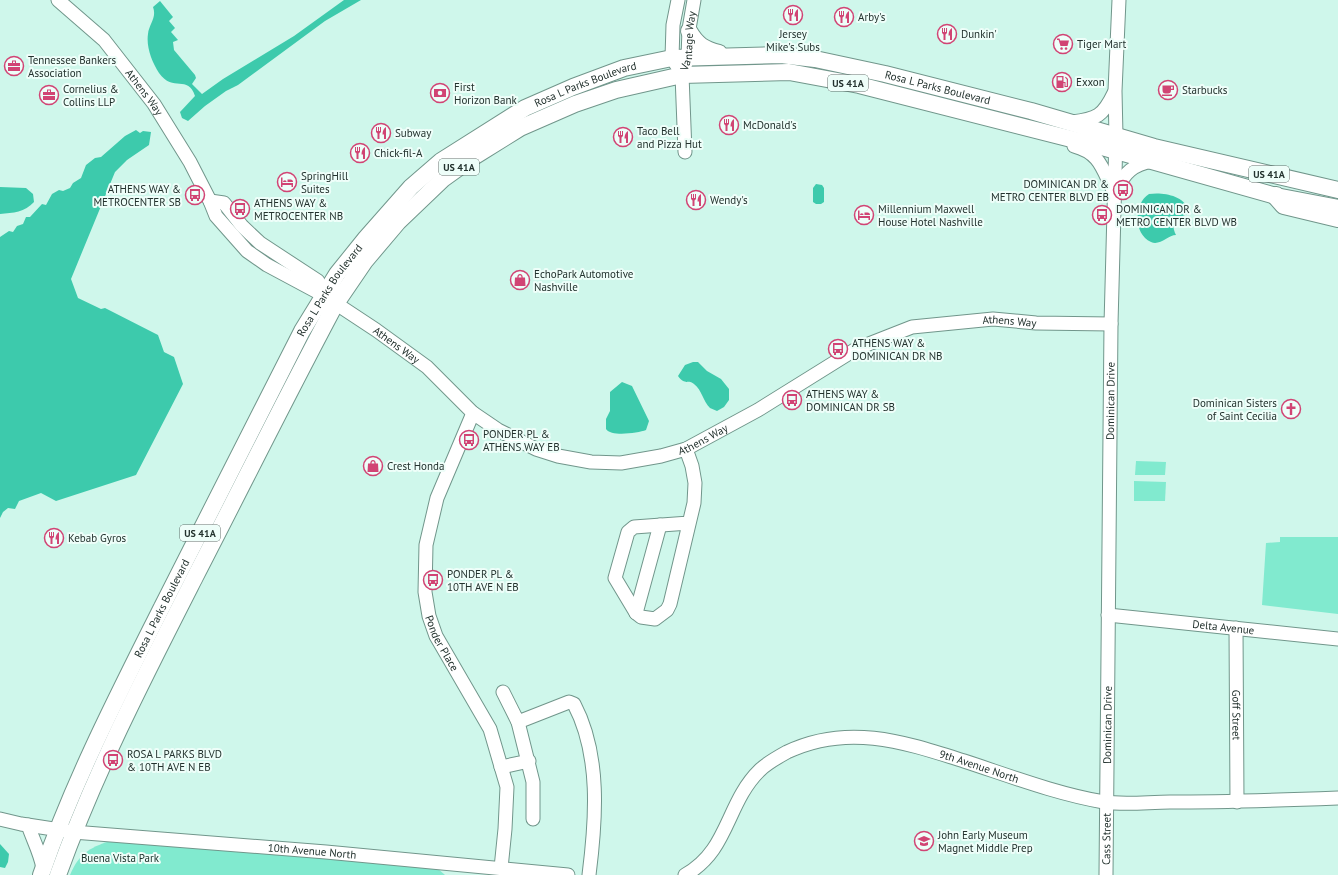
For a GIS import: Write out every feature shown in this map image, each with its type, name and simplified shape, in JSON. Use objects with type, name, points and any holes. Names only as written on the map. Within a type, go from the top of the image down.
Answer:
[{"type":"highway","points":[[1276,196],[1284,205],[1338,218]]},
{"type":"main road","points":[[689,31],[698,45],[708,50],[732,56]]},
{"type":"main road","name":"Rosa L Parks Boulevard","points":[[58,875],[73,832],[104,760],[329,300],[337,274],[411,187],[441,161],[467,143],[525,108],[573,87],[624,68],[672,58],[801,56],[866,69],[1070,122],[1152,161],[1276,196],[1338,208]]},
{"type":"main road","name":"Rosa L Parks Boulevard","points":[[42,871],[57,829],[77,781],[145,641],[302,331],[398,222],[442,179],[475,156],[532,122],[616,90],[682,75],[789,72],[859,85],[1030,128],[1116,143],[1154,147],[1338,190]]},
{"type":"main road","points":[[859,85],[902,88],[935,96],[949,90]]},
{"type":"street","name":"Athens Way","points":[[58,0],[104,40],[154,104],[190,162],[216,216],[247,251],[267,265],[329,300],[376,330],[427,367],[473,413],[504,433],[536,449],[577,460],[621,463],[655,458],[686,449],[758,410],[856,349],[912,327],[993,319],[1027,322],[1111,324]]},
{"type":"street","name":"Vantage Way","points":[[678,0],[673,25],[672,58],[682,75]]},
{"type":"street","name":"Vantage Way","points":[[682,75],[688,57],[689,31],[694,0]]},
{"type":"street","name":"Dominican Drive","points":[[1106,802],[1111,324],[1116,143],[1115,92],[1120,0]]},
{"type":"street","points":[[682,75],[685,152]]},
{"type":"street","points":[[1070,122],[1091,120],[1099,116],[1108,106],[1115,92]]},
{"type":"street","points":[[1030,128],[1039,137],[1085,149],[1098,158],[1114,193]]},
{"type":"street","points":[[1114,193],[1128,170],[1138,164],[1152,161]]},
{"type":"street","name":"Ponder Place","points":[[473,413],[437,498],[426,545],[425,592],[429,616],[436,636],[490,729],[507,787],[501,868]]},
{"type":"street","points":[[686,449],[692,466],[695,483],[694,503],[670,604],[667,610],[655,618],[641,617],[636,613],[616,578],[628,532],[634,527],[689,523]]},
{"type":"street","points":[[636,613],[660,525]]},
{"type":"street","name":"Delta Avenue","points":[[1108,615],[1338,639]]},
{"type":"street","name":"Goff Street","points":[[1236,628],[1237,802]]},
{"type":"street","points":[[503,692],[518,722],[529,761],[533,782],[533,819]]},
{"type":"street","points":[[518,722],[569,702],[574,704],[577,710],[586,736],[592,772],[595,814],[589,875]]},
{"type":"street","name":"9th Avenue North","points":[[685,875],[702,864],[710,856],[740,796],[760,770],[787,752],[801,746],[834,738],[859,736],[897,741],[1027,782],[1106,802],[1237,802],[1338,798]]},
{"type":"street","points":[[501,767],[529,761]]},
{"type":"street","name":"Cass Street","points":[[1106,802],[1106,875]]},
{"type":"street","points":[[0,819],[25,825],[40,851],[42,871]]},
{"type":"street","points":[[0,827],[25,825]]},
{"type":"street","name":"10th Avenue North","points":[[25,825],[73,832],[326,852],[452,870],[501,868],[568,875]]},
{"type":"green space","points":[[1136,461],[1166,462],[1165,475],[1135,475]]},
{"type":"green space","points":[[1134,481],[1166,482],[1165,501],[1134,501]]},
{"type":"green space","points":[[1280,537],[1338,537],[1338,614],[1262,605],[1266,543],[1280,542]]},
{"type":"green space","name":"Buena Vista Park","points":[[114,840],[437,868],[445,875],[70,875],[78,861],[87,852],[99,845]]},
{"type":"shaded area","points":[[344,0],[361,0],[325,21],[238,85],[226,91],[205,106],[188,121],[182,118],[180,112],[195,96],[192,90],[184,84],[170,82],[164,79],[156,69],[149,49],[148,34],[154,14],[153,7],[160,1],[173,17],[169,21],[175,28],[171,32],[178,40],[173,42],[174,50],[195,75],[196,78],[192,84],[202,94],[223,79],[294,36]]},
{"type":"shaded area","points":[[136,130],[140,133],[143,131],[151,132],[149,145],[127,160],[115,172],[71,279],[78,298],[101,309],[105,308],[158,335],[164,352],[174,357],[183,384],[136,475],[56,501],[41,493],[19,501],[15,509],[8,508],[3,512],[0,518],[0,237],[9,231],[13,232],[17,226],[23,224],[26,217],[30,217],[42,204],[46,205],[52,194],[59,190],[63,191],[70,188],[73,183],[81,178],[86,165],[95,158],[101,157],[125,136]]},
{"type":"shaded area","points":[[816,184],[822,185],[824,188],[824,202],[821,204],[816,204],[813,202],[813,188]]},
{"type":"shaded area","points":[[0,187],[26,188],[33,194],[34,202],[23,210],[0,214]]},
{"type":"shaded area","points":[[1149,194],[1166,194],[1172,196],[1182,200],[1188,209],[1187,214],[1177,219],[1174,224],[1174,231],[1176,235],[1173,235],[1158,243],[1151,242],[1145,238],[1139,226],[1138,211],[1140,204]]},
{"type":"shaded area","points":[[698,362],[707,371],[721,379],[729,389],[729,400],[724,407],[717,411],[710,408],[697,386],[680,379],[678,376],[685,365]]},
{"type":"shaded area","points":[[622,382],[632,386],[649,421],[646,430],[619,434],[613,433],[606,429],[606,419],[610,411],[610,392]]},
{"type":"shaded area","points":[[0,844],[9,854],[8,862],[5,868],[0,867]]},
{"type":"place","name":"Jersey Mike's Subs","points":[[793,15]]},
{"type":"place","name":"Arby's","points":[[844,17]]},
{"type":"place","name":"Dunkin'","points":[[947,34]]},
{"type":"place","name":"Tiger Mart","points":[[1063,44]]},
{"type":"place","name":"Tennessee Bankers Association","points":[[14,66]]},
{"type":"place","name":"Exxon","points":[[1062,82]]},
{"type":"place","name":"Starbucks","points":[[1168,90]]},
{"type":"place","name":"First Horizon Bank","points":[[440,93]]},
{"type":"place","name":"Cornelius & Collins LLP","points":[[49,95]]},
{"type":"place","name":"McDonald's","points":[[729,125]]},
{"type":"place","name":"Subway","points":[[381,133]]},
{"type":"place","name":"Taco Bell and Pizza Hut","points":[[623,137]]},
{"type":"place","name":"Chick-fil-A","points":[[360,153]]},
{"type":"place","name":"SpringHill Suites","points":[[287,182]]},
{"type":"place","name":"DOMINICAN DR & METRO CENTER BLVD EB","points":[[1123,190]]},
{"type":"place","name":"ATHENS WAY & METROCENTER SB","points":[[195,195]]},
{"type":"place","name":"Wendy's","points":[[696,200]]},
{"type":"place","name":"ATHENS WAY & METROCENTER NB","points":[[240,209]]},
{"type":"place","name":"Millennium Maxwell House Hotel Nashville","points":[[864,215]]},
{"type":"place","name":"DOMINICAN DR & METRO CENTER BLVD WB","points":[[1102,215]]},
{"type":"place","name":"EchoPark Automotive Nashville","points":[[520,280]]},
{"type":"place","name":"ATHENS WAY & DOMINICAN DR NB","points":[[838,349]]},
{"type":"place","name":"ATHENS WAY & DOMINICAN DR SB","points":[[792,400]]},
{"type":"place","name":"Dominican Sisters of Saint Cecilia","points":[[1291,409]]},
{"type":"place","name":"PONDER PL & ATHENS WAY EB","points":[[469,440]]},
{"type":"place","name":"Crest Honda","points":[[373,466]]},
{"type":"place","name":"Kebab Gyros","points":[[54,538]]},
{"type":"place","name":"PONDER PL & 10TH AVE N EB","points":[[433,580]]},
{"type":"place","name":"ROSA L PARKS BLVD & 10TH AVE N EB","points":[[113,760]]},
{"type":"place","name":"John Early Museum Magnet Middle Prep","points":[[924,841]]}]
